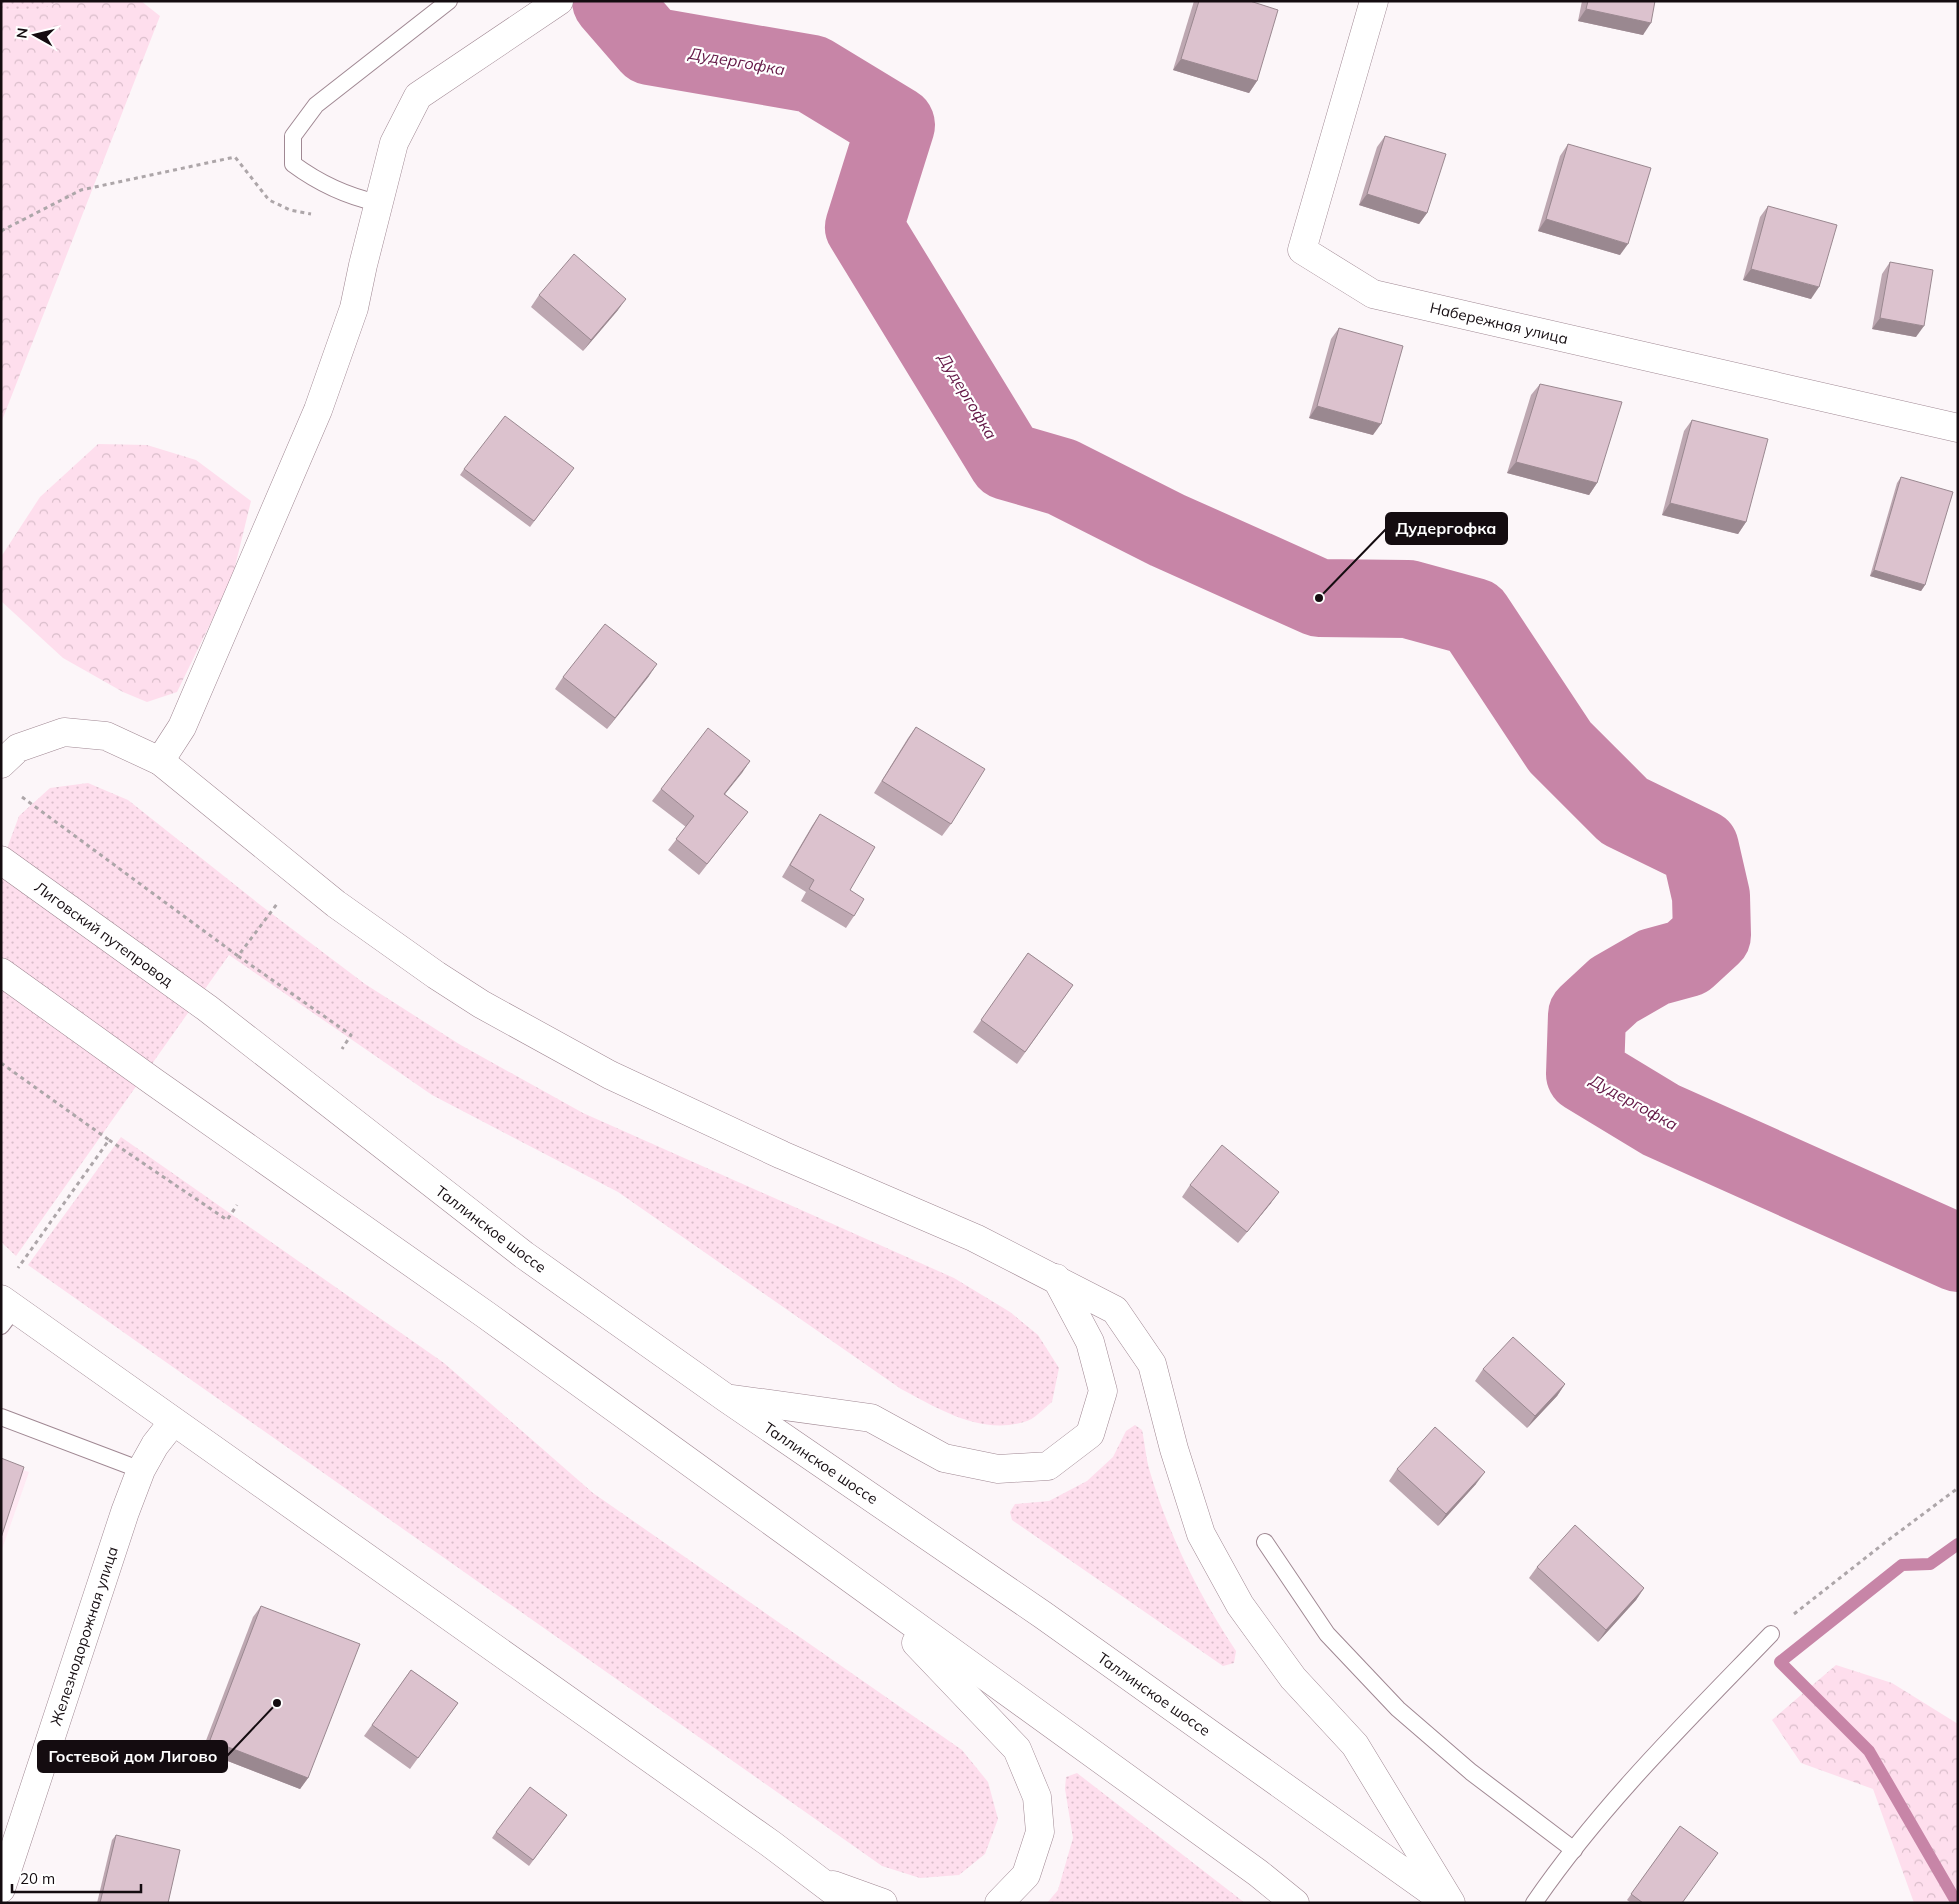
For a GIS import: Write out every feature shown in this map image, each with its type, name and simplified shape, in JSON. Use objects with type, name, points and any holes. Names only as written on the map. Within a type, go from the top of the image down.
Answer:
[{"type":"main road","points":[[160,760],[182,727],[318,410],[354,308],[394,143],[418,96],[560,1]]},
{"type":"main road","name":"Набережная улица","points":[[1374,1],[1302,250],[1373,294],[1958,428]]},
{"type":"main road","points":[[1,764],[18,748],[64,732],[106,736],[160,760],[336,904],[436,975],[481,1004],[610,1075],[782,1155],[975,1238],[1115,1310],[1152,1364],[1174,1449],[1200,1534],[1240,1605],[1293,1678],[1356,1745],[1449,1903]]},
{"type":"main road","name":"Лиговский путепровод","points":[[1,860],[207,1008]]},
{"type":"main road","points":[[1,972],[486,1315],[870,1595],[1258,1873],[1295,1903]]},
{"type":"main road","name":"Таллинское шоссе","points":[[207,1008],[524,1255],[726,1398],[1043,1615],[1449,1903]]},
{"type":"main road","points":[[726,1398],[871,1418],[944,1458],[998,1469],[1048,1466],[1090,1434],[1103,1391],[1090,1342],[1056,1278]]},
{"type":"main road","points":[[6,1311],[173,1422],[771,1844],[849,1903]]},
{"type":"main road","name":"Железнодорожная улица","points":[[1,1889],[125,1512],[141,1470],[155,1445],[173,1422]]},
{"type":"main road","points":[[870,1595],[1017,1750],[1031,1781],[1037,1797],[1040,1832],[1026,1875],[999,1903]]},
{"type":"main road","points":[[822,1882],[883,1903]]},
{"type":"lane","points":[[378,203],[356,198],[315,180],[294,164],[293,136],[316,105],[450,1]]},
{"type":"lane","points":[[1,1417],[141,1470]]},
{"type":"lane","points":[[1265,1542],[1327,1634],[1398,1709],[1471,1772],[1574,1850]]},
{"type":"lane","points":[[1534,1903],[1574,1850],[1648,1761],[1771,1634]]},
{"type":"path","points":[[1,231],[81,190],[235,158],[269,200],[290,210],[317,215]]},
{"type":"path","points":[[22,798],[238,956],[351,1035],[342,1049]]},
{"type":"path","points":[[238,956],[278,904]]},
{"type":"path","points":[[1,1063],[226,1220],[237,1205]]},
{"type":"path","points":[[15,1271],[109,1140]]},
{"type":"path","points":[[1771,1634],[1804,1605],[1879,1546],[1958,1488]]},
{"type":"shaded area","points":[[1,1463],[29,1472],[1,1552]]},
{"type":"green space","points":[[1,1],[3,9],[41,10],[60,1],[141,1],[160,16],[1,423]]},
{"type":"green space","points":[[2,1],[60,1],[41,10],[2,9]]},
{"type":"green space","points":[[98,444],[147,445],[196,460],[251,501],[232,579],[177,692],[147,702],[123,692],[63,658],[1,601],[1,557],[40,497]]},
{"type":"green space","points":[[88,783],[128,800],[259,904],[365,984],[459,1044],[583,1113],[954,1278],[1010,1312],[1038,1335],[1059,1368],[1052,1402],[1028,1421],[1008,1425],[992,1425],[960,1418],[901,1389],[618,1192],[432,1095],[229,955],[16,1256],[1,1242],[1,874],[5,854],[19,816],[50,788]]},
{"type":"green space","points":[[121,1137],[444,1363],[593,1493],[962,1750],[988,1782],[998,1819],[985,1854],[959,1875],[920,1878],[882,1866],[28,1265]]},
{"type":"green space","points":[[1135,1425],[1142,1430],[1149,1467],[1166,1519],[1198,1587],[1236,1651],[1234,1663],[1223,1666],[1012,1520],[1010,1512],[1015,1504],[1049,1501],[1087,1481],[1113,1457],[1126,1431]]},
{"type":"green space","points":[[1836,1665],[1892,1683],[1958,1724],[1958,1903],[1914,1903],[1873,1789],[1801,1763],[1772,1720]]},
{"type":"green space","points":[[1077,1773],[1245,1903],[1047,1903],[1058,1890],[1073,1838],[1065,1789],[1066,1777]]},
{"type":"building","points":[[1199,1],[1250,1],[1278,10],[1257,81],[1181,59]]},
{"type":"building","points":[[1588,1],[1655,1],[1651,23],[1586,9]]},
{"type":"building","points":[[1385,136],[1446,154],[1427,213],[1367,194]]},
{"type":"building","points":[[1568,144],[1651,168],[1628,244],[1546,219]]},
{"type":"building","points":[[1768,206],[1837,225],[1819,287],[1751,269]]},
{"type":"building","points":[[574,254],[626,299],[591,340],[539,295]]},
{"type":"building","points":[[1890,262],[1933,270],[1924,326],[1880,318]]},
{"type":"building","points":[[1339,328],[1403,346],[1381,424],[1317,406]]},
{"type":"building","points":[[1540,384],[1622,402],[1597,483],[1516,462]]},
{"type":"building","points":[[505,416],[574,468],[534,521],[464,469]]},
{"type":"building","points":[[1692,420],[1768,439],[1746,522],[1670,503]]},
{"type":"building","points":[[1901,477],[1953,492],[1925,585],[1874,570]]},
{"type":"building","points":[[605,624],[657,664],[615,718],[563,677]]},
{"type":"building","points":[[916,727],[985,769],[951,824],[882,781]]},
{"type":"building","points":[[708,728],[750,761],[724,794],[748,812],[707,864],[676,839],[694,816],[661,789]]},
{"type":"building","points":[[820,814],[875,847],[850,890],[864,899],[854,916],[809,889],[814,880],[790,865]]},
{"type":"building","points":[[1028,953],[1073,985],[1025,1052],[981,1020]]},
{"type":"building","points":[[1222,1145],[1279,1192],[1247,1232],[1190,1185]]},
{"type":"building","points":[[1513,1337],[1565,1384],[1535,1416],[1483,1369]]},
{"type":"building","points":[[1435,1427],[1485,1472],[1446,1514],[1397,1469]]},
{"type":"building","points":[[1,1458],[24,1467],[1,1538]]},
{"type":"building","points":[[1575,1525],[1644,1588],[1606,1630],[1537,1567]]},
{"type":"building","points":[[261,1606],[360,1644],[308,1778],[210,1740]]},
{"type":"building","points":[[411,1670],[458,1703],[418,1758],[372,1725]]},
{"type":"building","points":[[530,1787],[567,1815],[533,1860],[496,1832]]},
{"type":"building","points":[[1680,1826],[1718,1853],[1682,1903],[1643,1903],[1631,1894]]},
{"type":"building","points":[[116,1835],[180,1850],[168,1903],[100,1903]]},
{"type":"waterway","name":"Дудергофка","points":[[611,1],[650,46],[812,74],[896,125],[864,227],[1007,461],[1062,477],[1167,530],[1319,598],[1408,599],[1474,617],[1560,747],[1624,811],[1700,848],[1711,896],[1712,935],[1687,958],[1654,967],[1614,990],[1587,1015],[1585,1074],[1661,1120],[1958,1253]]},
{"type":"waterway","points":[[1957,1903],[1869,1751],[1780,1662],[1902,1565],[1930,1564],[1958,1544]]},
{"type":"place","name":"Дудергофка","points":[[1319,598]]},
{"type":"place","name":"Гостевой дом Лигово","points":[[277,1703]]}]
